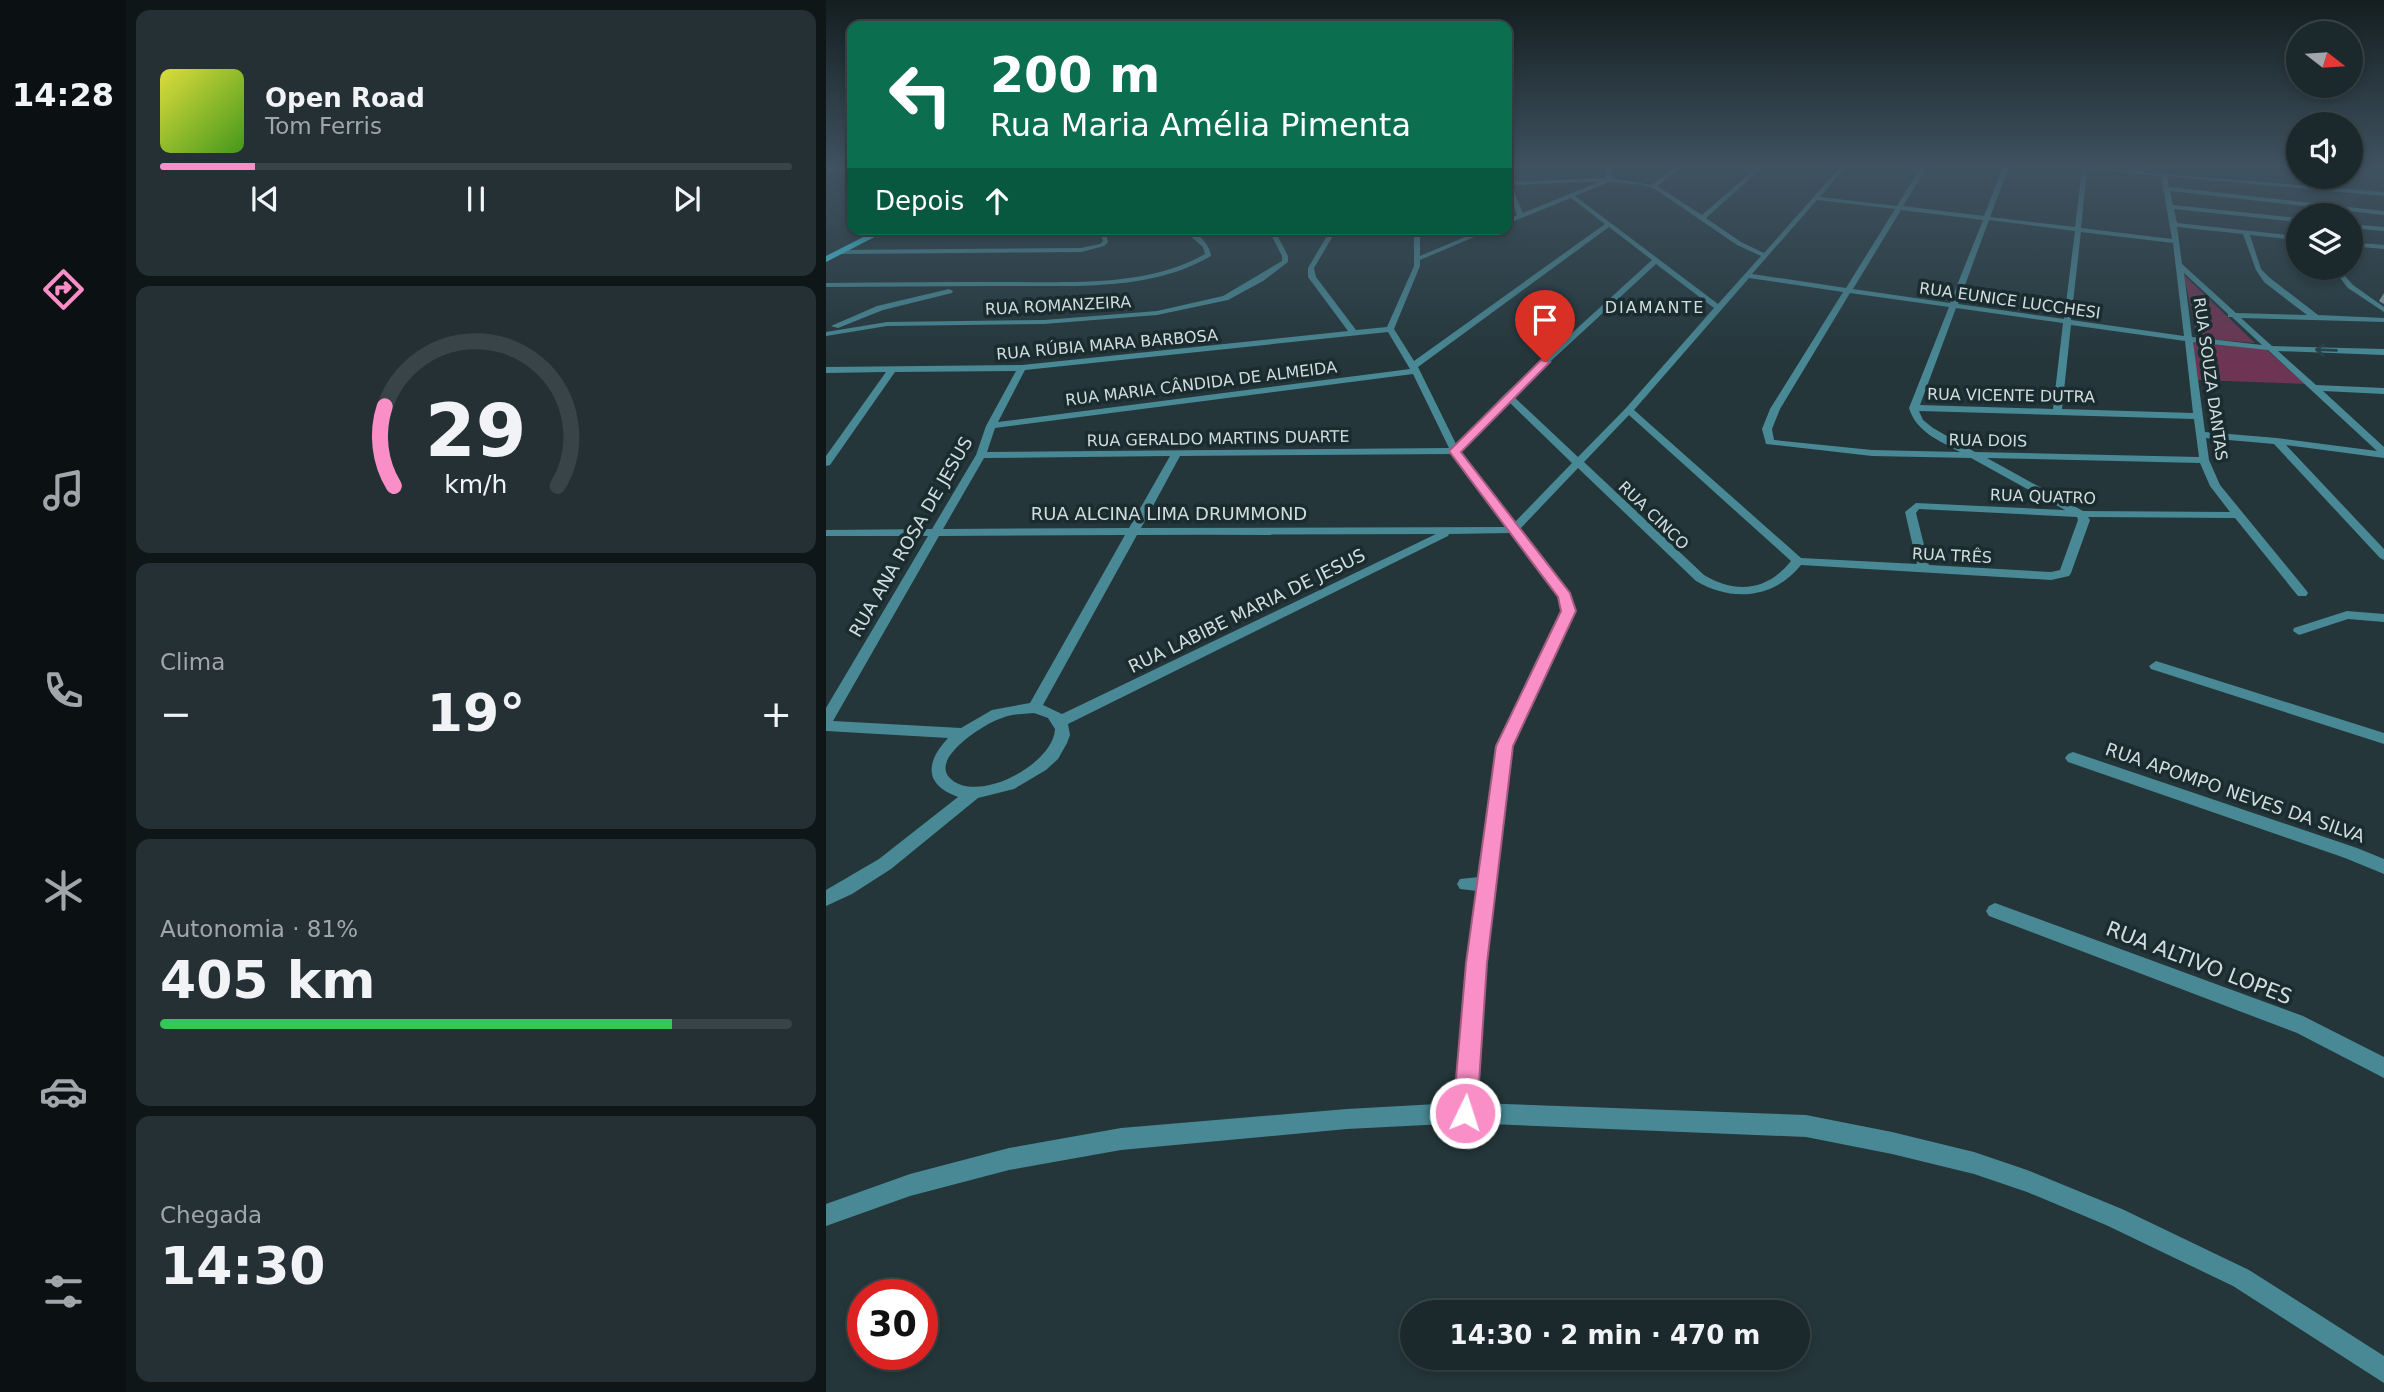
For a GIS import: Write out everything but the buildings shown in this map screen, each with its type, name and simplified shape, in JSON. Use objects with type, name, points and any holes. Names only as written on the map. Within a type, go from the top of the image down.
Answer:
[{"type":"main road","points":[[826,257],[865,235]]},
{"type":"main road","points":[[826,257],[874,235]]},
{"type":"street","points":[[1414,368],[1598,232]]},
{"type":"street","points":[[1619,232],[1720,309]]},
{"type":"street","points":[[1725,232],[1766,256]]},
{"type":"street","points":[[1513,530],[1629,410],[1787,232]]},
{"type":"street","points":[[1848,290],[1884,232]]},
{"type":"street","name":"RUA VICENTE DUTRA","points":[[1981,232],[1914,408],[2198,416]]},
{"type":"street","points":[[2057,412],[2076,232]]},
{"type":"street","points":[[2100,232],[2175,241]]},
{"type":"street","name":"RUA SOUZA DANTAS","points":[[2174,232],[2204,460],[2215,486],[2302,593]]},
{"type":"street","points":[[2286,237],[2246,232],[2258,269],[2267,280],[2316,318]]},
{"type":"street","points":[[841,252],[1080,250],[1102,245],[1105,241],[1104,235]]},
{"type":"street","points":[[826,285],[1090,283],[1123,280],[1182,267],[1209,255],[1206,246],[1192,235]]},
{"type":"street","name":"RUA ROMANZEIRA","points":[[826,332],[887,324],[1044,322],[1157,313],[1225,298],[1282,264],[1285,256],[1274,235]]},
{"type":"street","points":[[1330,235],[1311,268],[1312,276],[1354,333]]},
{"type":"street","points":[[1417,235],[1418,259],[1390,329],[1414,368],[1455,451],[1565,596],[1568,611],[1504,746],[1477,963],[1465,1113]]},
{"type":"street","points":[[1418,259],[1476,235]]},
{"type":"street","points":[[2363,245],[2384,247]]},
{"type":"street","points":[[1455,451],[1508,396],[1655,261]]},
{"type":"street","points":[[2178,264],[2384,454]]},
{"type":"street","name":"RUA EUNICE LUCCHESI","points":[[1749,276],[2188,339],[2268,348],[2384,352]]},
{"type":"street","points":[[2344,280],[2384,310]]},
{"type":"street","points":[[826,332],[880,308],[977,284]]},
{"type":"street","points":[[826,293],[852,285]]},
{"type":"street","name":"RUA DOIS","points":[[1848,290],[1775,410],[1766,439],[1773,444],[1838,451],[2204,460]]},
{"type":"street","points":[[2231,315],[2384,320]]},
{"type":"street","name":"RUA RÚBIA MARA BARBOSA","points":[[826,370],[1022,368],[1390,329]]},
{"type":"street","name":"RUA ANA ROSA DE JESUS","points":[[826,720],[981,455],[991,426],[1022,368]]},
{"type":"street","name":"RUA MARIA CÂNDIDA DE ALMEIDA","points":[[991,426],[1414,368]]},
{"type":"street","points":[[826,463],[891,370]]},
{"type":"street","points":[[2314,388],[2384,391]]},
{"type":"street","name":"RUA CINCO","points":[[1508,396],[1700,578],[1721,589],[1749,591],[1778,581],[1791,572],[1798,561]]},
{"type":"street","points":[[1914,408],[1922,426],[2081,514]]},
{"type":"street","points":[[1629,410],[1798,561]]},
{"type":"street","points":[[2200,435],[2384,454]]},
{"type":"street","points":[[2277,441],[2384,556]]},
{"type":"street","name":"RUA GERALDO MARTINS DUARTE","points":[[981,455],[1455,451]]},
{"type":"street","points":[[1034,708],[1176,455]]},
{"type":"street","name":"RUA QUATRO","points":[[1924,569],[1910,513],[1916,506],[2081,514],[2238,515]]},
{"type":"street","name":"RUA TRÊS","points":[[1798,561],[2060,576],[2068,569],[2084,520],[2081,514]]},
{"type":"street","name":"RUA ALCINA LIMA DRUMMOND","points":[[826,533],[1513,530]]},
{"type":"street","name":"RUA LABIBE MARIA DE JESUS","points":[[1060,721],[1448,532]]},
{"type":"street","points":[[2298,631],[2347,615],[2384,618]]},
{"type":"street","points":[[2156,666],[2384,738]]},
{"type":"street","points":[[1034,708],[1055,715],[1060,721],[1063,732],[1060,745],[1035,771],[1006,786],[975,792],[957,790],[945,783],[939,773],[940,760],[948,746],[961,733],[997,714],[1034,708]]},
{"type":"street","points":[[826,726],[961,733]]},
{"type":"street","name":"RUA APOMPO NEVES DA SILVA","points":[[2073,758],[2351,853],[2384,867]]},
{"type":"street","points":[[826,898],[869,876],[975,792]]},
{"type":"street","points":[[1466,884],[1487,884]]},
{"type":"street","name":"RUA ALTIVO LOPES","points":[[1995,911],[2302,1026],[2384,1068]]},
{"type":"street","points":[[826,1215],[910,1185],[1009,1158],[1121,1139],[1348,1119],[1465,1113],[1805,1126],[1975,1163],[2114,1217],[2241,1278],[2384,1370]]},
{"type":"shaded area","points":[[2184,275],[2255,343],[2197,338]]},
{"type":"shaded area","points":[[2192,341],[2266,349],[2305,384],[2198,380]]},
{"type":"district","name":"DIAMANTE","points":[[1655,307]]},
{"type":"route","points":[[1465,1113],[1477,963],[1504,746],[1568,611],[1565,596],[1455,451],[1545,362]]}]
